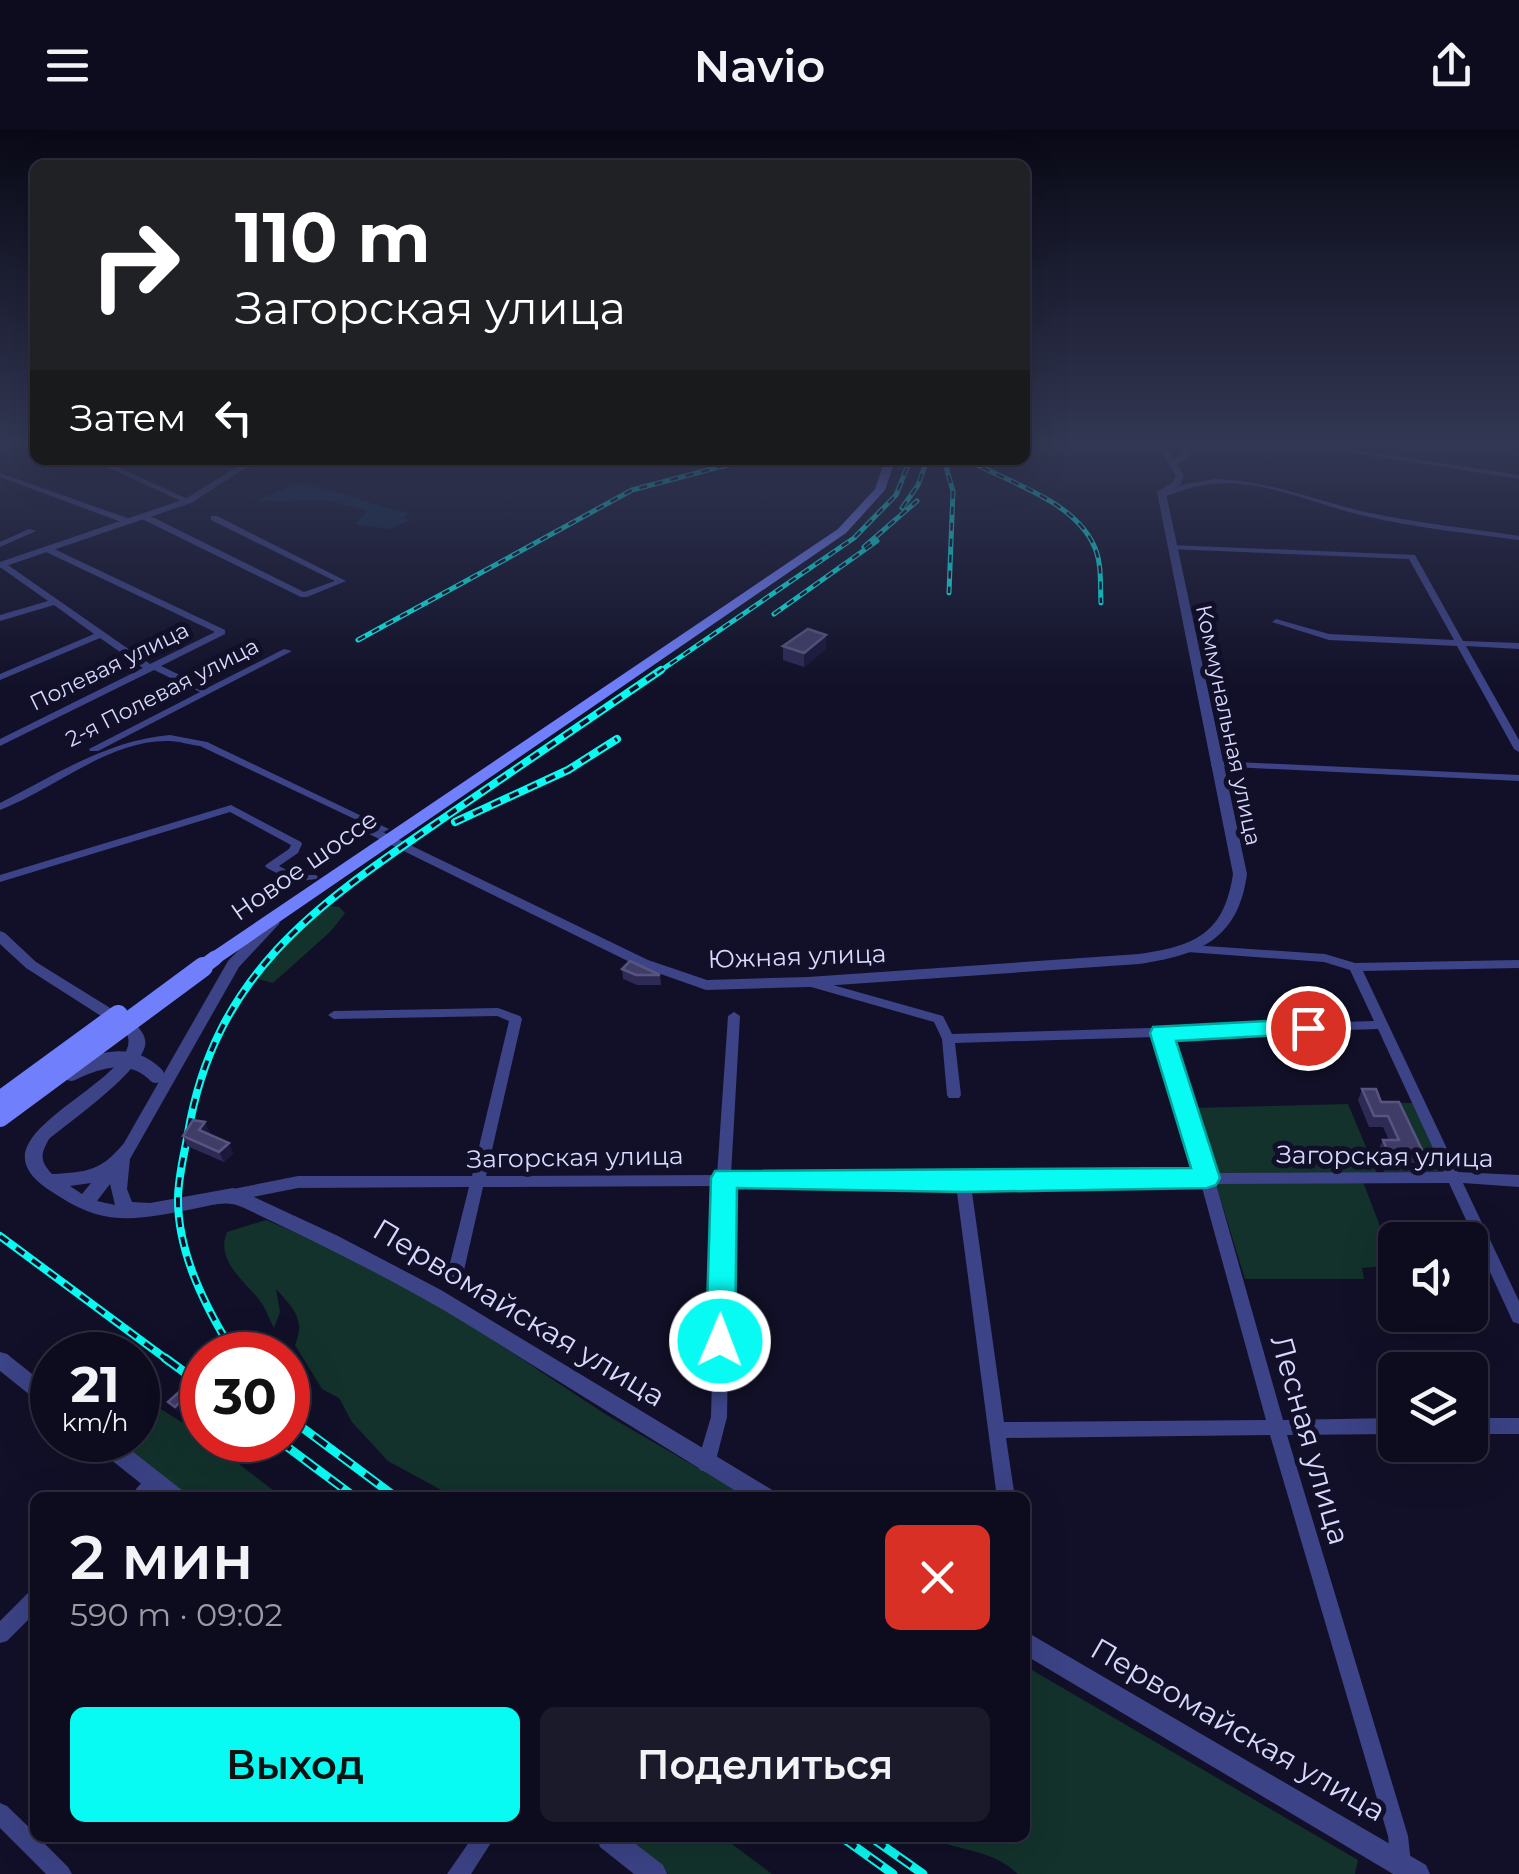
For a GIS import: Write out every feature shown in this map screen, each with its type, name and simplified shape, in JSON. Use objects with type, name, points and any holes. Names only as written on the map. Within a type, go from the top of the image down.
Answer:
[{"type":"main road","name":"Новое шоссе","points":[[0,1118],[306,882],[845,527]]},
{"type":"main road","name":"Новое шоссе","points":[[0,1102],[306,882]]},
{"type":"street","points":[[1,565],[109,527]]},
{"type":"street","points":[[166,527],[304,595],[342,581],[233,527]]},
{"type":"street","name":"Коммунальная улица","points":[[1168,527],[1240,874],[1239,898],[1217,932],[1190,949]]},
{"type":"street","points":[[1449,527],[1519,538]]},
{"type":"street","points":[[0,545],[32,531]]},
{"type":"street","points":[[1172,546],[1412,557],[1519,749]]},
{"type":"street","name":"Полевая улица","points":[[0,743],[222,632],[47,548]]},
{"type":"street","points":[[1,565],[152,667],[206,691]]},
{"type":"street","points":[[0,618],[56,602]]},
{"type":"street","points":[[1276,622],[1329,637],[1519,646]]},
{"type":"street","points":[[0,676],[101,634]]},
{"type":"street","name":"2-я Полевая улица","points":[[60,771],[288,650]]},
{"type":"street","points":[[0,807],[60,771],[133,743],[181,738],[210,747],[382,834]]},
{"type":"street","points":[[1215,764],[1519,778]]},
{"type":"street","points":[[0,879],[231,808],[297,844],[294,851],[271,866],[306,882],[233,964],[124,1157],[84,1204]]},
{"type":"street","name":"Южная улица","points":[[382,834],[686,980],[735,986],[808,982],[1138,959],[1190,949]]},
{"type":"street","points":[[0,936],[31,965],[131,1028],[137,1036],[137,1046],[126,1066],[62,1118],[37,1145],[34,1165],[48,1180],[84,1204],[131,1212],[233,1195]]},
{"type":"street","points":[[1190,949],[1325,958],[1354,967],[1519,964]]},
{"type":"street","points":[[1354,967],[1519,1317]]},
{"type":"street","points":[[808,982],[940,1019],[948,1038],[954,1095]]},
{"type":"street","points":[[334,1015],[498,1012],[516,1020],[454,1279]]},
{"type":"street","points":[[706,1464],[718,1417],[724,1178],[734,1016]]},
{"type":"street","points":[[948,1038],[1380,1024]]},
{"type":"street","name":"Лесная улица","points":[[1162,1033],[1409,1869]]},
{"type":"street","points":[[0,1118],[77,1070],[99,1061],[138,1061],[156,1075],[152,1108]]},
{"type":"street","points":[[48,1180],[83,1179],[108,1169],[124,1157]]},
{"type":"street","points":[[124,1157],[117,1186],[124,1206],[131,1212]]},
{"type":"street","name":"Загорская улица","points":[[233,1195],[298,1182],[477,1180],[1519,1181]]},
{"type":"street","points":[[964,1182],[1005,1492]]},
{"type":"street","name":"Первомайская улица","points":[[233,1195],[434,1295],[756,1492]]},
{"type":"street","points":[[0,1360],[30,1384]]},
{"type":"street","points":[[996,1430],[1378,1426]]},
{"type":"street","points":[[1488,1426],[1519,1426]]},
{"type":"street","points":[[130,1462],[168,1492]]},
{"type":"street","points":[[145,1492],[155,1482]]},
{"type":"street","points":[[0,1634],[30,1605]]},
{"type":"street","name":"Первомайская улица","points":[[1030,1645],[1409,1869]]},
{"type":"street","points":[[0,1814],[61,1874]]},
{"type":"street","points":[[458,1874],[481,1842]]},
{"type":"street","points":[[614,1842],[654,1874]]},
{"type":"green space","points":[[330,906],[345,913],[331,931],[273,983],[258,979],[278,950]]},
{"type":"green space","points":[[1395,1103],[1416,1103],[1449,1172],[1384,1172],[1381,1165],[1423,1165]]},
{"type":"green space","points":[[1348,1104],[1377,1173],[1210,1174],[1191,1108]]},
{"type":"green space","points":[[1215,1181],[1363,1182],[1378,1222],[1378,1267],[1362,1268],[1364,1279],[1245,1279]]},
{"type":"green space","points":[[266,1220],[329,1247],[438,1304],[605,1414],[739,1492],[445,1492],[388,1461],[352,1422],[339,1398],[322,1389],[310,1369],[310,1332],[298,1332],[296,1314],[276,1289],[280,1312],[274,1328],[263,1305],[229,1263],[224,1243],[227,1232]]},
{"type":"green space","points":[[160,1409],[180,1421],[180,1462],[236,1462],[275,1492],[182,1492],[143,1462],[160,1462]]},
{"type":"green space","points":[[1030,1669],[1358,1860],[1355,1874],[1018,1874],[987,1855],[944,1843],[1030,1842]]},
{"type":"green space","points":[[626,1842],[729,1842],[772,1874],[668,1874]]},
{"type":"building","points":[[808,629],[826,635],[804,653],[783,646]]},
{"type":"building","points":[[630,961],[660,975],[636,975],[622,969]]},
{"type":"building","points":[[1362,1089],[1376,1089],[1381,1102],[1399,1102],[1423,1152],[1388,1152],[1383,1140],[1399,1140],[1388,1116],[1374,1116]]},
{"type":"building","points":[[193,1120],[205,1122],[199,1130],[229,1143],[219,1152],[183,1136]]},
{"type":"building","points":[[180,1393],[180,1402],[175,1407],[168,1402]]},
{"type":"railway","points":[[358,640],[564,527]]},
{"type":"railway","points":[[657,673],[864,527]]},
{"type":"railway","points":[[864,547],[887,527]]},
{"type":"railway","points":[[949,593],[952,527]]},
{"type":"railway","points":[[1082,527],[1097,555],[1101,603]]},
{"type":"railway","points":[[774,614],[877,541]]},
{"type":"railway","points":[[221,1332],[183,1241],[179,1183],[202,1075],[223,1025],[251,981],[284,943],[362,875],[661,670]]},
{"type":"railway","points":[[455,822],[568,770],[617,739]]},
{"type":"railway","points":[[0,1236],[169,1361]]},
{"type":"railway","points":[[165,1358],[180,1369]]},
{"type":"railway","points":[[310,1433],[389,1492]]},
{"type":"railway","points":[[308,1462],[348,1492]]},
{"type":"railway","points":[[849,1842],[893,1874]]},
{"type":"railway","points":[[878,1842],[923,1874]]},
{"type":"route","points":[[720,1341],[724,1178],[964,1182],[1207,1178],[1162,1033],[1308,1028]]}]
